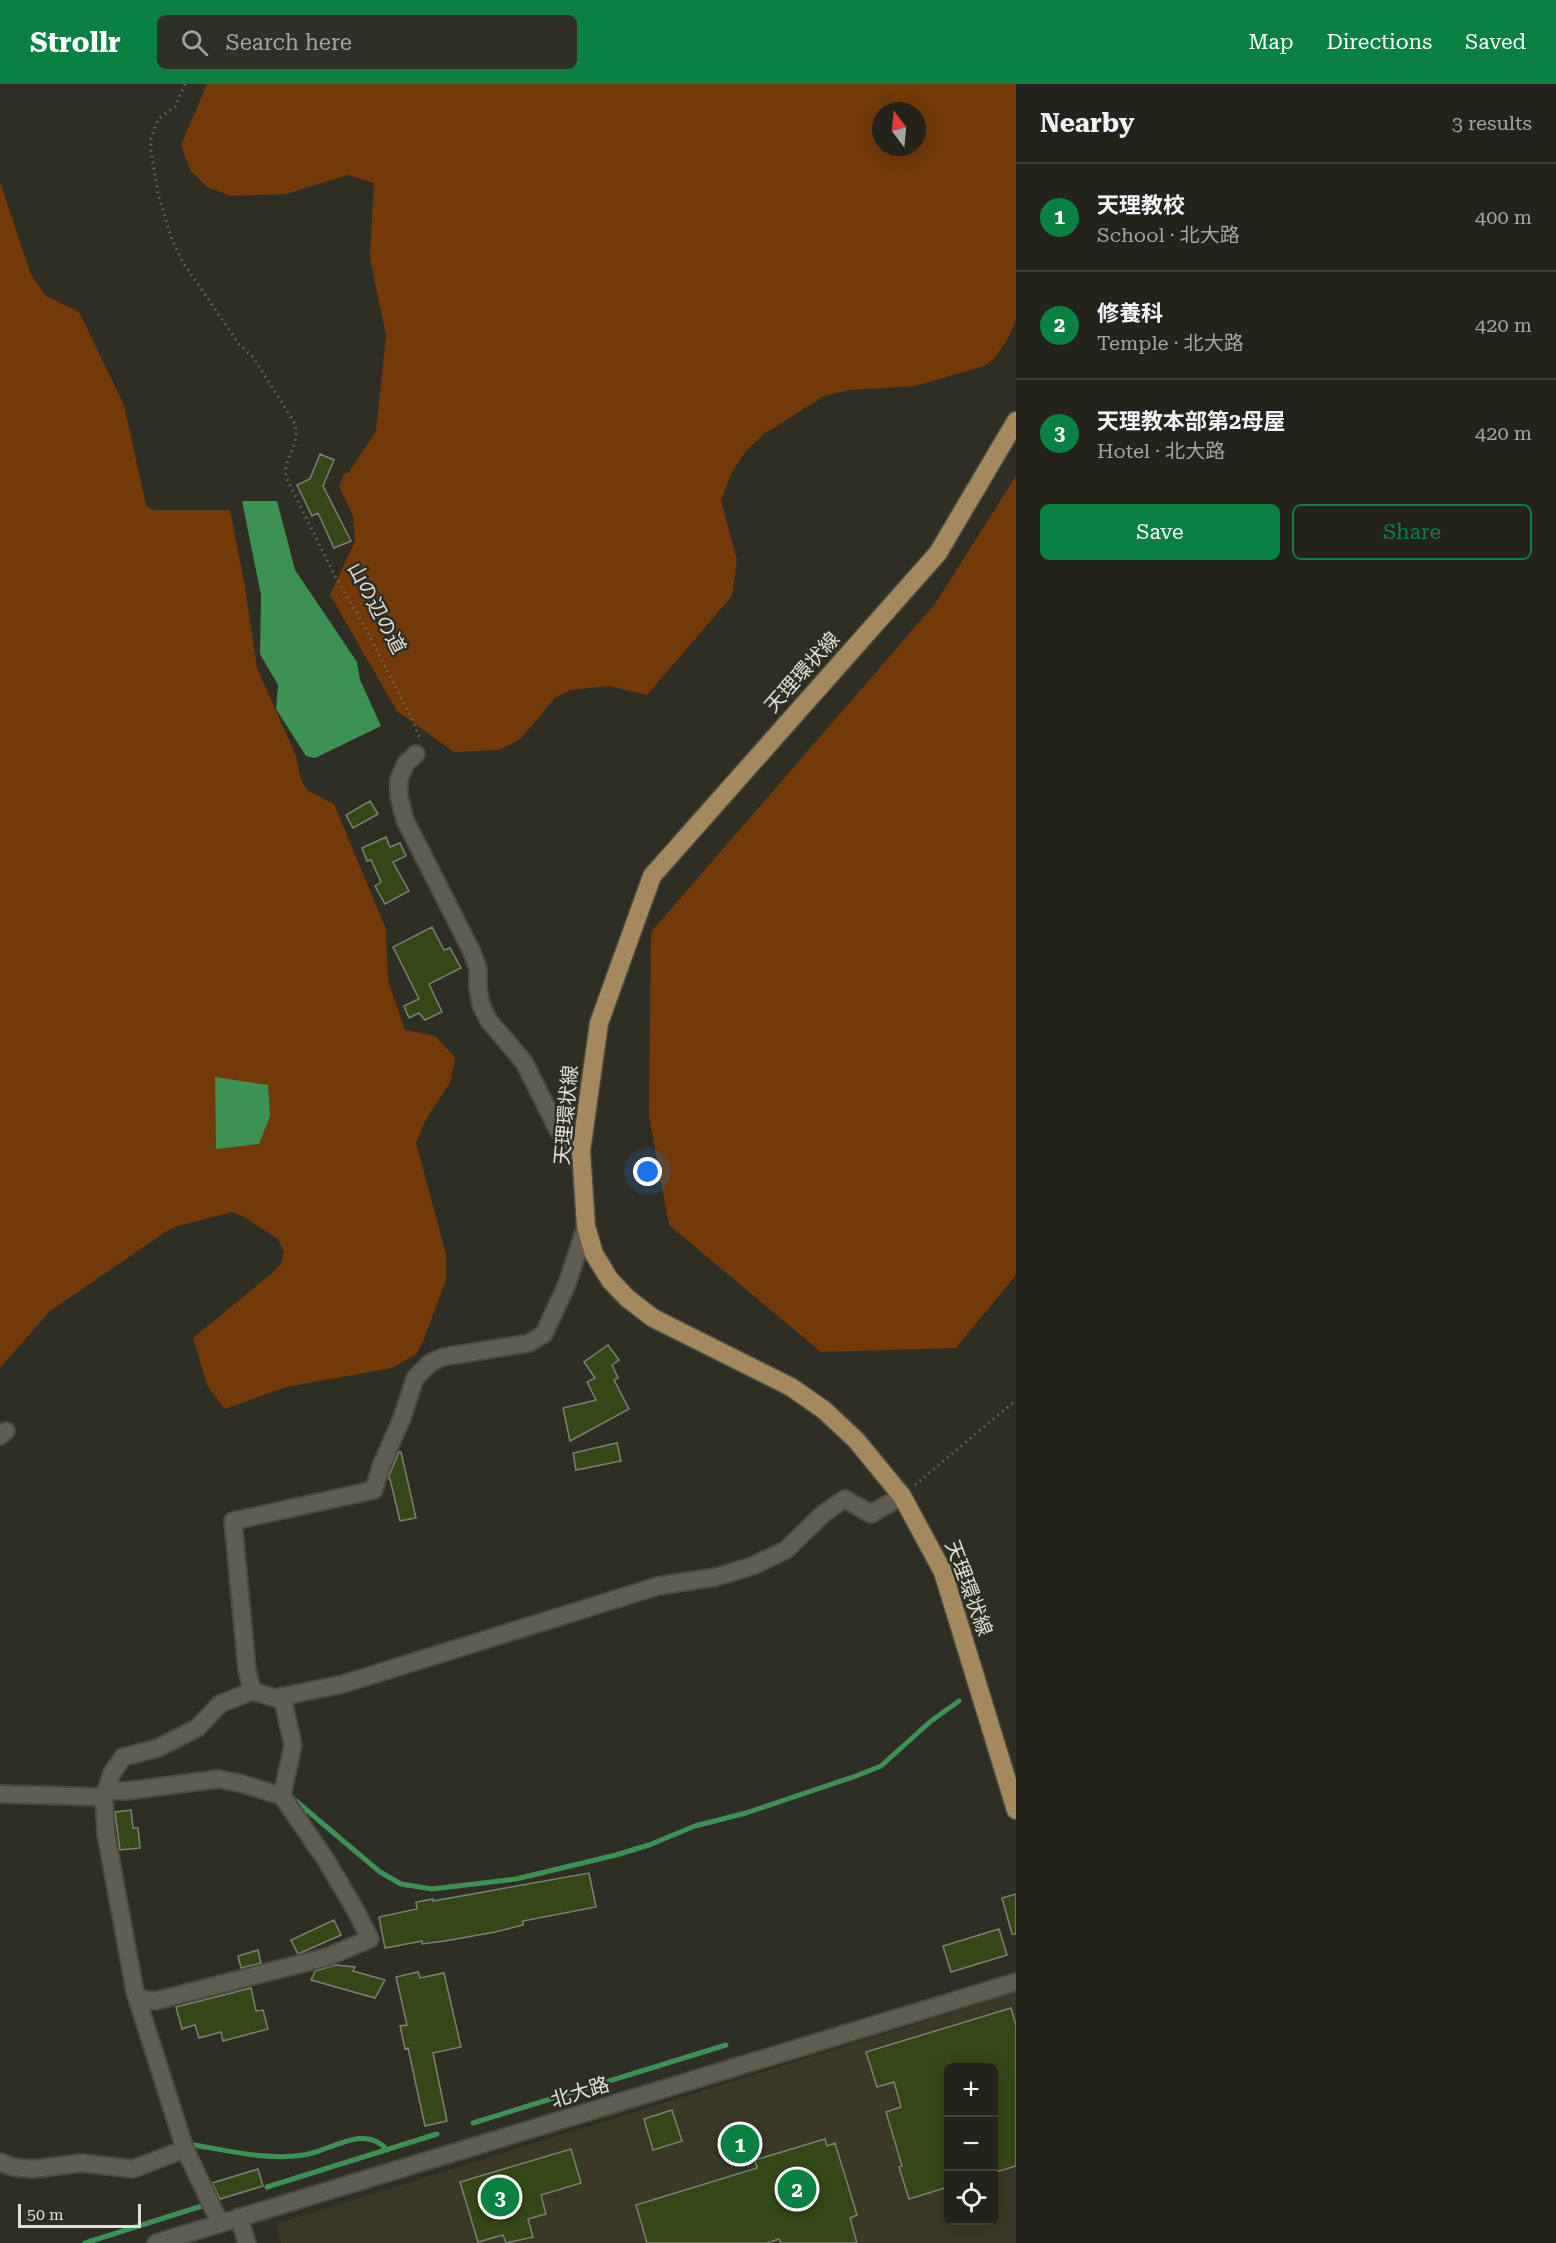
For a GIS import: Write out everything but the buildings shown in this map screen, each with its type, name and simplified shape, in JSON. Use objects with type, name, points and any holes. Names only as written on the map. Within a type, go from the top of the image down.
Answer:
[{"type":"main road","name":"天理環状線","points":[[1016,421],[938,553],[652,876],[599,1023],[581,1151],[586,1226],[594,1254],[610,1280],[627,1298],[653,1318],[791,1388],[824,1410],[856,1440],[902,1496],[943,1572],[1016,1810]]},
{"type":"street","points":[[416,754],[406,763],[399,779],[399,796],[405,820],[472,952],[478,969],[481,1005],[489,1021],[524,1062],[558,1131],[581,1151]]},
{"type":"street","points":[[252,1691],[247,1668],[232,1521],[374,1490],[415,1378],[430,1363],[443,1357],[530,1343],[544,1334],[567,1284],[586,1226]]},
{"type":"street","points":[[220,2223],[185,2149],[137,1998],[106,1834],[105,1794],[112,1773],[123,1757],[159,1748],[197,1728],[220,1704],[252,1691],[275,1698],[344,1684],[658,1586],[716,1577],[752,1566],[786,1550],[824,1513],[845,1499],[871,1514],[902,1496]]},
{"type":"street","points":[[282,1696],[293,1745],[282,1796]]},
{"type":"street","points":[[0,1794],[105,1794],[218,1779],[239,1782],[282,1796],[326,1860],[370,1940],[327,1957],[155,2001],[137,1998]]},
{"type":"street","name":"北大路","points":[[156,2243],[1016,1982]]},
{"type":"street","points":[[0,2162],[13,2167],[33,2169],[82,2163],[133,2169],[185,2149]]},
{"type":"street","points":[[239,2217],[247,2243]]},
{"type":"path","name":"山の辺の道","points":[[185,84],[175,106],[159,118],[151,138],[158,194],[172,240],[184,264],[239,344],[253,357],[298,431],[296,443],[287,461],[286,477],[335,576],[366,629],[419,734],[421,747],[416,754]]},
{"type":"path","points":[[902,1496],[1016,1400]]},
{"type":"shaded area","points":[[207,84],[1016,84],[1016,320],[1009,337],[994,359],[984,366],[915,386],[850,390],[824,396],[764,434],[745,452],[731,474],[721,501],[737,560],[732,596],[647,695],[609,686],[570,690],[555,698],[521,738],[510,745],[498,750],[454,752],[397,711],[330,595],[355,541],[353,516],[339,486],[344,474],[349,472],[376,431],[386,336],[370,258],[374,183],[348,175],[286,194],[231,196],[207,187],[190,170],[181,145]]},
{"type":"shaded area","points":[[0,182],[31,275],[46,296],[79,312],[124,405],[146,505],[153,510],[230,510],[245,587],[257,668],[296,756],[301,779],[307,790],[334,804],[386,929],[388,981],[405,1030],[435,1036],[455,1057],[450,1083],[425,1121],[416,1143],[446,1254],[446,1280],[422,1344],[415,1355],[392,1368],[286,1387],[225,1409],[208,1387],[193,1338],[272,1273],[281,1264],[284,1252],[278,1239],[232,1212],[167,1231],[50,1311],[0,1368]]},
{"type":"shaded area","points":[[1016,476],[1016,1275],[956,1348],[821,1352],[669,1225],[649,1116],[651,932],[935,604]]},
{"type":"shaded area","points":[[242,501],[277,501],[295,570],[357,662],[360,680],[381,726],[315,758],[306,756],[276,709],[278,685],[260,654],[261,595]]},
{"type":"shaded area","points":[[215,1077],[268,1085],[270,1116],[259,1144],[216,1149]]},
{"type":"shaded area","points":[[1016,1993],[1016,2243],[281,2243],[276,2224]]},
{"type":"waterway","points":[[290,1796],[380,1872],[401,1884],[432,1889],[516,1879],[649,1845],[695,1826],[746,1813],[881,1766],[931,1721],[959,1701]]},
{"type":"waterway","points":[[473,2123],[726,2045]]},
{"type":"waterway","points":[[267,2187],[437,2134]]},
{"type":"waterway","points":[[188,2144],[275,2157],[304,2155],[347,2141],[369,2139],[378,2142],[387,2150]]},
{"type":"waterway","points":[[85,2243],[205,2205]]},
{"type":"place","name":"天理教校","points":[[740,2144]]},
{"type":"place","name":"修養科","points":[[797,2189]]},
{"type":"place","name":"天理教本部第2母屋","points":[[500,2197]]}]
